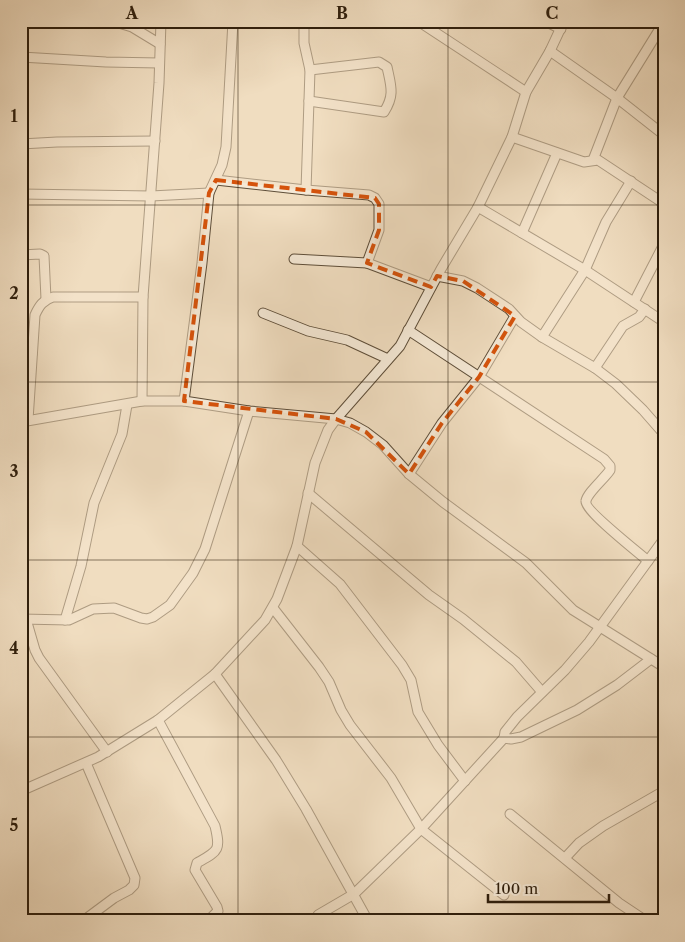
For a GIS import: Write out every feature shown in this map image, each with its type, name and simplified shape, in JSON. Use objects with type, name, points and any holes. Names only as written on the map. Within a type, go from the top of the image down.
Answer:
[{"type":"street","points":[[112,21],[132,27],[160,44]]},
{"type":"street","points":[[142,401],[143,298],[159,83],[161,21]]},
{"type":"street","points":[[184,401],[209,193],[222,165],[226,147],[233,21]]},
{"type":"street","points":[[304,21],[304,42],[310,70],[306,190]]},
{"type":"street","points":[[418,21],[526,92]]},
{"type":"street","points":[[23,787],[107,752],[158,720],[215,674],[260,626],[273,608],[297,546],[315,462],[328,430],[336,418],[400,346],[437,276],[478,207],[512,137],[526,92],[563,25],[545,21]]},
{"type":"street","points":[[593,160],[617,98],[662,25]]},
{"type":"street","points":[[550,51],[617,98],[664,135]]},
{"type":"street","points":[[21,57],[159,63]]},
{"type":"street","points":[[309,101],[384,112],[390,102],[392,87],[387,67],[379,62],[310,70]]},
{"type":"street","points":[[512,137],[584,162],[598,160],[664,205]]},
{"type":"street","points":[[21,144],[155,141]]},
{"type":"street","points":[[522,233],[557,152]]},
{"type":"street","points":[[216,180],[375,198],[379,204],[379,230],[367,263]]},
{"type":"street","points":[[542,337],[585,270],[606,222],[631,181]]},
{"type":"street","points":[[21,194],[151,196],[209,193]]},
{"type":"street","points":[[478,207],[585,270],[664,322]]},
{"type":"street","points":[[634,302],[664,244]]},
{"type":"street","points":[[21,255],[40,254],[44,256],[46,299]]},
{"type":"street","points":[[294,259],[367,263],[431,288]]},
{"type":"street","points":[[437,276],[463,281],[477,288],[509,309],[542,337],[595,368],[616,384],[664,434]]},
{"type":"street","points":[[143,298],[53,297],[46,299],[35,315],[25,421],[142,401],[184,401],[249,411],[336,418],[366,432],[383,445],[410,474],[443,502],[526,563],[573,610],[664,667]]},
{"type":"street","points":[[595,368],[623,326],[639,317],[644,309]]},
{"type":"street","points":[[263,313],[308,331],[347,340],[388,359]]},
{"type":"street","points":[[410,474],[442,423],[479,377],[515,316]]},
{"type":"street","points":[[408,330],[604,459],[610,466],[607,473],[589,495],[586,504],[599,519],[648,561]]},
{"type":"street","points":[[21,354],[32,354]]},
{"type":"street","points":[[65,620],[81,566],[94,503],[122,434],[127,405]]},
{"type":"street","points":[[107,752],[39,658],[24,619],[65,620],[76,618],[94,609],[114,608],[147,619],[170,605],[189,578],[204,549],[249,411]]},
{"type":"street","points":[[308,493],[428,595],[463,619],[516,662],[542,692]]},
{"type":"street","points":[[318,921],[321,913],[354,894],[421,829],[504,738],[505,732],[517,718],[565,670],[600,628],[664,539]]},
{"type":"street","points":[[297,546],[340,584],[402,665],[411,680],[418,712],[438,745],[464,781]]},
{"type":"street","points":[[273,608],[319,667],[329,682],[341,710],[350,725],[391,778],[421,829],[504,894]]},
{"type":"street","points":[[504,738],[521,737],[577,710],[617,685],[652,659]]},
{"type":"street","points":[[215,674],[276,760],[306,809],[368,921]]},
{"type":"street","points":[[158,720],[215,826],[218,846],[213,854],[197,863],[195,870],[217,907],[218,911],[208,921]]},
{"type":"street","points":[[83,921],[114,898],[129,890],[135,881],[86,762]]},
{"type":"street","points":[[565,858],[579,843],[603,826],[664,791]]},
{"type":"street","points":[[510,814],[619,903],[646,921]]},
{"type":"highlighted area","points":[[216,180],[375,198],[379,204],[379,230],[367,263],[431,287],[437,276],[463,281],[515,316],[479,377],[442,423],[409,474],[366,432],[336,419],[184,401],[209,193]]}]
